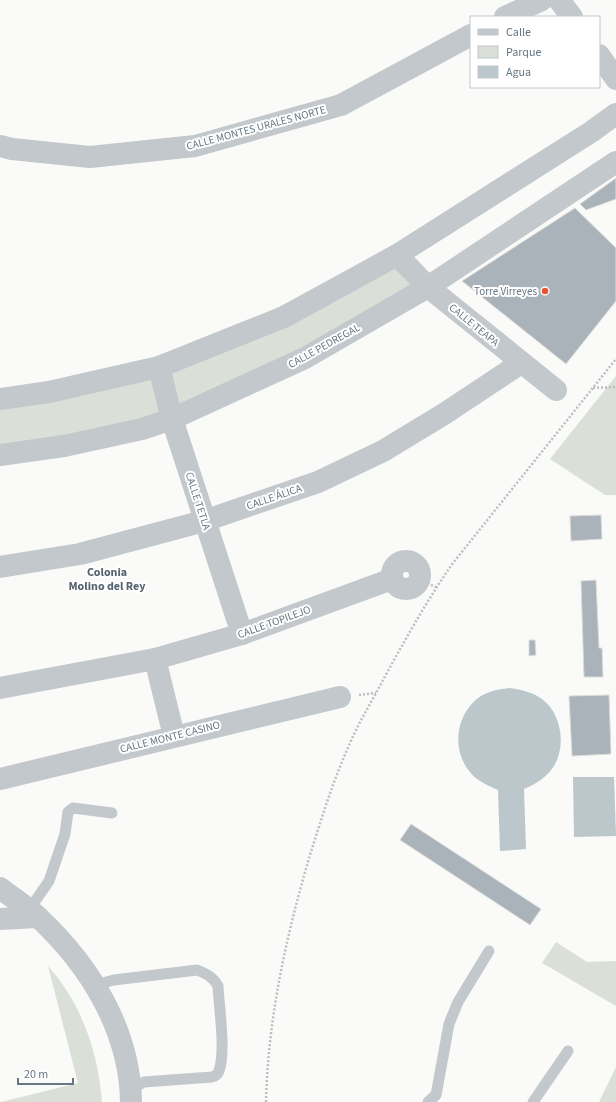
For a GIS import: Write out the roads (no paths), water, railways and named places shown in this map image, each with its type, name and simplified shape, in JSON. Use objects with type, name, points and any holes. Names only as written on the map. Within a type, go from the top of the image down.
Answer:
[{"type":"street","points":[[507,16],[542,0]]},
{"type":"street","points":[[559,0],[571,16]]},
{"type":"street","name":"CALLE MONTES URALES NORTE","points":[[0,146],[12,149],[90,157],[195,146],[341,105],[470,36]]},
{"type":"street","points":[[600,56],[616,79]]},
{"type":"street","points":[[0,400],[49,392],[159,367],[284,317],[397,255],[591,132],[616,114]]},
{"type":"street","name":"CALLE PEDREGAL","points":[[0,456],[64,446],[142,429],[172,419],[305,358],[428,287],[616,162]]},
{"type":"street","name":"CALLE TEAPA","points":[[397,255],[428,287],[556,390]]},
{"type":"street","name":"CALLE ÁLICA","points":[[0,567],[80,554],[204,521],[318,482],[383,451],[444,414],[522,363]]},
{"type":"street","name":"CALLE TETLA","points":[[159,367],[172,419],[242,634]]},
{"type":"street","name":"CALLE TOPILEJO","points":[[0,688],[155,659],[242,634],[392,579],[392,570],[398,563],[406,560],[415,563],[428,584]]},
{"type":"street","points":[[155,659],[174,736]]},
{"type":"street","name":"CALLE MONTE CASINO","points":[[0,779],[340,697]]},
{"type":"street","points":[[0,888],[34,914],[71,952],[95,985],[114,1021],[124,1051],[131,1095]]},
{"type":"street","points":[[0,919],[34,914]]},
{"type":"lane","points":[[34,914],[49,881],[65,834],[68,812],[73,808],[112,813]]},
{"type":"lane","points":[[428,1102],[436,1096],[450,1024],[458,1002],[489,951]]},
{"type":"lane","points":[[95,985],[114,980],[197,970],[208,975],[218,986],[222,1044],[218,1073],[212,1077],[144,1082],[131,1095]]},
{"type":"lane","points":[[533,1102],[568,1051]]},
{"type":"water","points":[[510,688],[523,691],[542,699],[554,712],[560,729],[561,738],[555,764],[546,776],[524,789],[526,849],[500,851],[498,790],[479,780],[470,772],[460,754],[458,743],[461,723],[471,705],[478,698],[486,694]]},
{"type":"water","points":[[573,777],[614,777],[616,836],[574,837]]},
{"type":"place","name":"Torre Virreyes","points":[[545,291]]},
{"type":"district","name":"Colonia Molino del Rey","points":[[107,579]]}]
